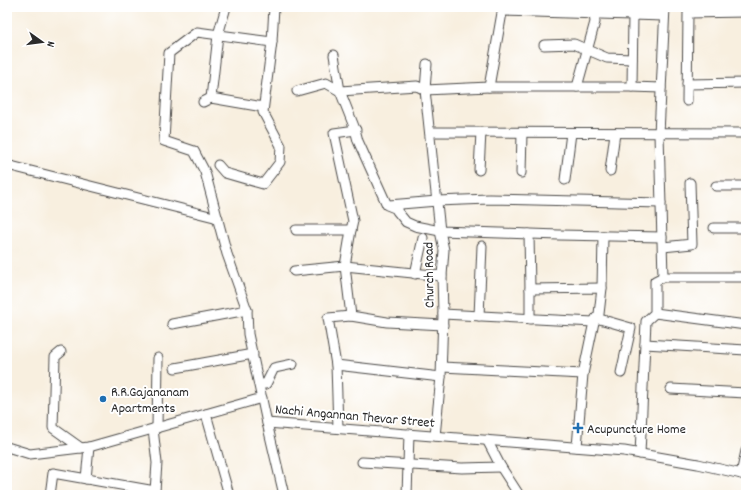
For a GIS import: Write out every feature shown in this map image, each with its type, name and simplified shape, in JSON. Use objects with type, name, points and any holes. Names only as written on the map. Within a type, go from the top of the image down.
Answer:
[{"type":"street","points":[[226,7],[218,35],[207,100],[263,108]]},
{"type":"street","points":[[218,165],[225,173],[263,184],[280,162],[281,146],[263,112],[272,42],[274,7]]},
{"type":"street","points":[[489,87],[503,9],[633,15],[664,11],[659,134],[663,277]]},
{"type":"street","points":[[687,101],[688,13],[746,12]]},
{"type":"street","points":[[577,87],[596,22],[594,14]]},
{"type":"street","points":[[632,87],[633,15]]},
{"type":"street","name":"Nachi Angannan Thevar Street","points":[[272,42],[197,32],[169,53],[164,141],[194,151],[205,172],[227,254],[247,310],[248,334],[267,423],[624,451],[698,464],[744,475]]},
{"type":"street","points":[[544,45],[574,44],[607,58],[632,59]]},
{"type":"street","points":[[334,55],[340,91],[356,130],[358,141],[387,205],[397,209],[406,222],[415,226],[440,231],[662,237]]},
{"type":"street","name":"Church Road","points":[[427,64],[425,90],[440,231],[444,250],[442,276],[442,367],[435,436]]},
{"type":"street","points":[[297,91],[326,83],[340,91],[417,86],[425,90],[489,87],[661,88]]},
{"type":"street","points":[[687,84],[746,83]]},
{"type":"street","points":[[351,316],[345,266],[353,221],[334,133],[356,130]]},
{"type":"street","points":[[430,132],[659,134],[746,133]]},
{"type":"street","points":[[479,170],[481,132]]},
{"type":"street","points":[[521,173],[522,133]]},
{"type":"street","points":[[565,180],[571,133]]},
{"type":"street","points":[[610,171],[615,133]]},
{"type":"street","points":[[7,165],[218,218]]},
{"type":"street","points":[[662,247],[692,244],[690,183]]},
{"type":"street","points":[[716,186],[746,186]]},
{"type":"street","points":[[387,205],[437,200],[489,199],[661,203]]},
{"type":"street","points":[[714,228],[746,228]]},
{"type":"street","points":[[296,230],[351,230]]},
{"type":"street","points":[[528,234],[530,319]]},
{"type":"street","points":[[577,447],[583,374],[595,320],[599,314],[602,288],[603,236]]},
{"type":"street","points":[[415,274],[423,238]]},
{"type":"street","points":[[479,316],[482,246]]},
{"type":"street","points":[[294,271],[345,266],[442,276]]},
{"type":"street","points":[[640,454],[646,321],[655,313],[655,281],[663,277],[746,277]]},
{"type":"street","points":[[530,289],[602,288]]},
{"type":"street","points":[[172,324],[247,310]]},
{"type":"street","points":[[655,313],[746,325]]},
{"type":"street","points":[[443,314],[530,319],[595,320],[631,328],[621,373]]},
{"type":"street","points":[[338,428],[336,365],[328,318],[351,316],[387,322],[443,325]]},
{"type":"street","points":[[645,344],[746,350]]},
{"type":"street","points":[[61,352],[55,357],[54,428],[85,448]]},
{"type":"street","points":[[175,368],[252,354]]},
{"type":"street","points":[[50,495],[53,473],[155,491],[157,463],[155,429],[158,358]]},
{"type":"street","points":[[259,384],[266,384],[274,368],[293,364]]},
{"type":"street","points":[[336,365],[441,377]]},
{"type":"street","points":[[442,367],[583,374]]},
{"type":"street","points":[[671,389],[746,393]]},
{"type":"street","points":[[7,447],[30,454],[85,448],[262,398]]},
{"type":"street","points":[[206,414],[228,495]]},
{"type":"street","points":[[267,423],[284,495]]},
{"type":"street","points":[[407,495],[409,434]]},
{"type":"street","points":[[487,440],[501,467],[519,495]]},
{"type":"street","points":[[85,448],[86,479]]},
{"type":"street","points":[[744,475],[746,452]]},
{"type":"street","points":[[362,462],[462,468],[501,467]]},
{"type":"place","name":"R.R.Gajananam Apartments","points":[[103,399]]},
{"type":"place","name":"Acupuncture Home","points":[[578,428]]}]
